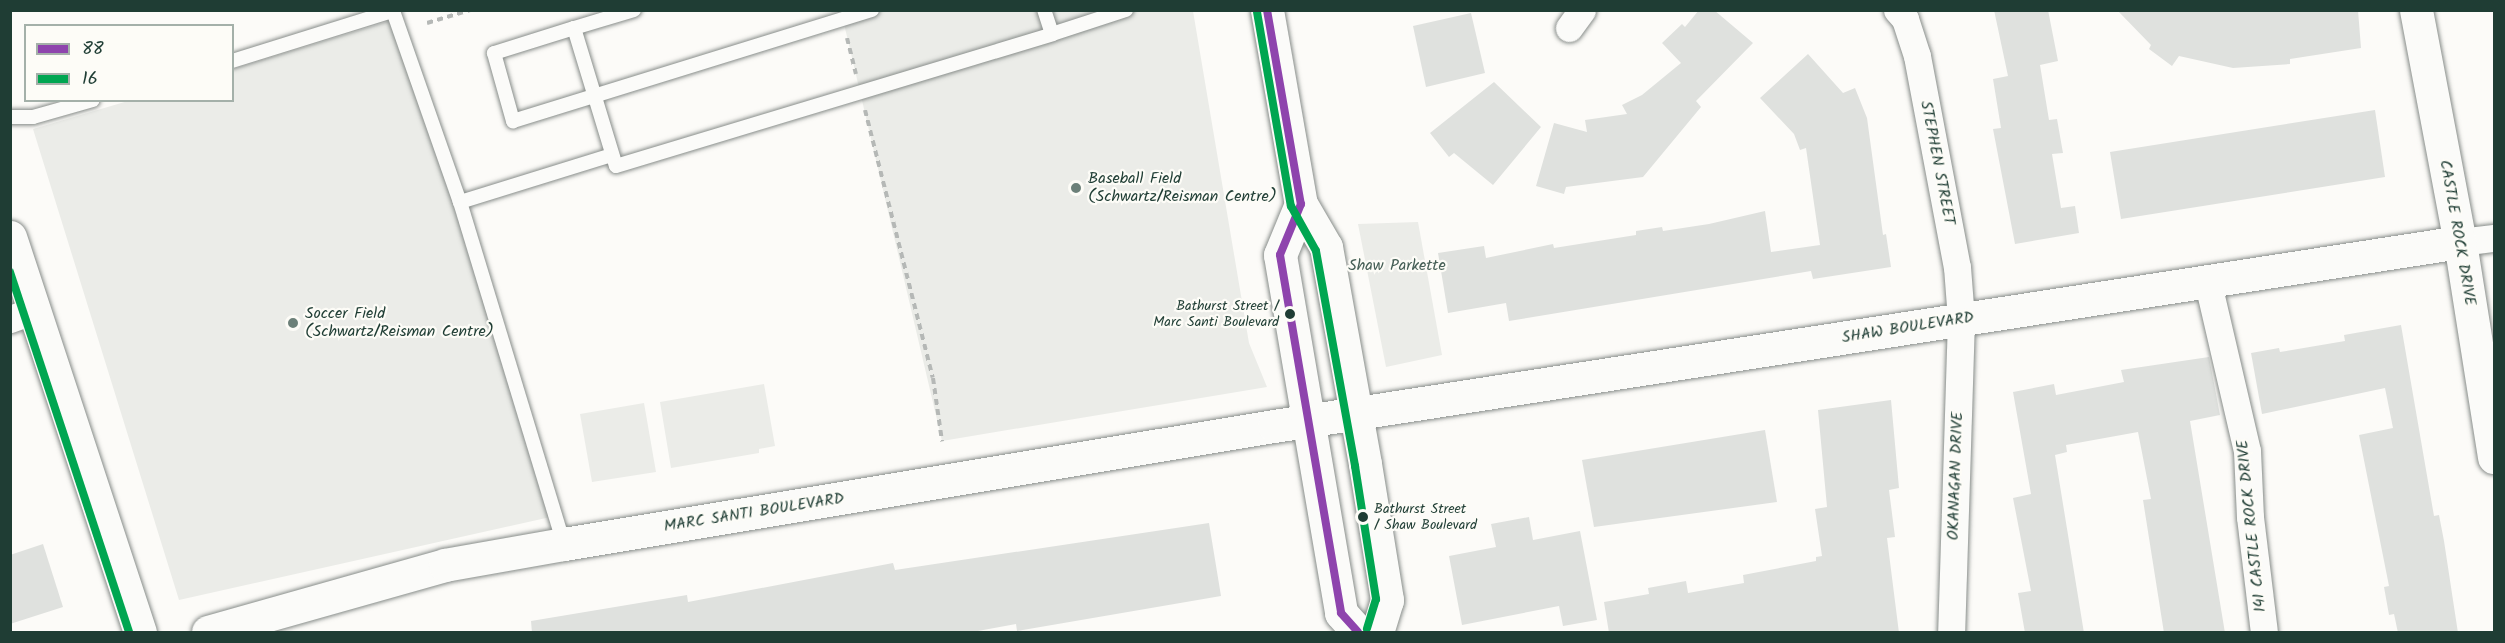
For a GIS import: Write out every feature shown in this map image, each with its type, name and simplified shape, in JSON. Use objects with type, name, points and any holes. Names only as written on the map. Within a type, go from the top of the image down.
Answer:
[{"type":"street","points":[[1267,10],[1301,204],[1326,247],[1357,416],[1387,600],[1377,633]]},
{"type":"street","name":"STEPHEN STREET","points":[[1897,10],[1905,19],[1917,56],[1957,267],[1961,320]]},
{"type":"street","name":"CASTLE ROCK DRIVE","points":[[2416,10],[2460,242],[2494,457]]},
{"type":"street","points":[[1301,204],[1280,255],[1341,613],[1358,633]]},
{"type":"street","points":[[10,237],[21,315],[140,633]]},
{"type":"street","points":[[2460,242],[2494,238]]},
{"type":"street","name":"SHAW BOULEVARD","points":[[1307,422],[1357,416],[2207,279],[2460,242]]},
{"type":"street","name":"141 CASTLE ROCK DRIVE","points":[[2207,279],[2247,451],[2250,518],[2264,633]]},
{"type":"street","name":"OKANAGAN DRIVE","points":[[1951,633],[1961,320]]},
{"type":"street","name":"MARC SANTI BOULEVARD","points":[[208,633],[445,565],[1307,422]]},
{"type":"lane","points":[[634,10],[494,53],[513,120],[872,10]]},
{"type":"lane","points":[[1044,10],[1052,34]]},
{"type":"lane","points":[[574,28],[616,166],[1126,10]]},
{"type":"lane","points":[[234,60],[393,11],[460,202],[564,544]]},
{"type":"lane","points":[[10,117],[33,117],[86,102]]},
{"type":"lane","points":[[460,202],[612,155]]},
{"type":"path","points":[[427,23],[470,10]]},
{"type":"path","points":[[843,19],[933,378],[942,441]]},
{"type":"green space","name":"Baseball Field (Schwartz/Reisman Centre)","points":[[841,11],[1193,11],[1249,343],[1267,387],[942,441]]},
{"type":"green space","name":"Soccer Field (Schwartz/Reisman Centre)","points":[[393,20],[555,516],[179,600],[33,129],[125,102],[234,102],[234,69]]},
{"type":"green space","name":"Shaw Parkette","points":[[1418,222],[1442,355],[1386,367],[1358,224]]},
{"type":"green space","points":[[764,384],[775,446],[759,449],[759,453],[671,468],[660,402]]},
{"type":"green space","points":[[644,403],[656,472],[592,482],[580,414]]},
{"type":"building","points":[[1699,10],[1714,10],[1753,43],[1696,101],[1701,107],[1643,177],[1566,187],[1564,194],[1536,186],[1554,123],[1587,132],[1585,120],[1627,114],[1622,105],[1642,95],[1681,63],[1662,43],[1682,24],[1685,27]]},
{"type":"building","points":[[1994,10],[2048,10],[2058,61],[2040,65],[2049,120],[2057,119],[2063,153],[2052,154],[2061,208],[2075,206],[2079,233],[2015,244],[1993,129],[2001,128],[1993,79],[2008,76]]},
{"type":"building","points":[[2117,10],[2358,10],[2361,48],[2290,59],[2290,64],[2233,68],[2179,56],[2172,66],[2149,49],[2151,45]]},
{"type":"building","points":[[1471,13],[1485,73],[1426,87],[1413,26]]},
{"type":"building","points":[[1808,54],[1843,93],[1855,88],[1867,118],[1883,235],[1886,234],[1891,267],[1813,279],[1811,271],[1509,321],[1506,303],[1448,313],[1438,253],[1484,246],[1486,258],[1553,244],[1554,248],[1636,235],[1636,231],[1662,227],[1663,231],[1709,224],[1765,211],[1771,252],[1820,245],[1806,148],[1800,150],[1794,134],[1760,98]]},
{"type":"building","points":[[1494,82],[1541,127],[1493,185],[1454,153],[1449,157],[1430,133]]},
{"type":"building","points":[[2375,110],[2385,177],[2121,219],[2110,152]]},
{"type":"building","points":[[2401,325],[2434,516],[2439,515],[2444,541],[2458,633],[2398,633],[2394,614],[2389,615],[2384,587],[2389,586],[2359,435],[2393,428],[2385,388],[2262,414],[2251,353],[2279,348],[2280,352],[2345,341],[2344,335]]},
{"type":"building","points":[[2209,357],[2220,415],[2190,421],[2225,633],[2164,633],[2143,500],[2151,499],[2138,432],[2066,445],[2067,452],[2055,455],[2084,633],[2025,633],[2018,593],[2031,591],[2013,498],[2031,494],[2013,392],[2054,384],[2056,395],[2124,382],[2121,370]]},
{"type":"building","points":[[1891,400],[1899,488],[1889,490],[1895,537],[1887,538],[1899,633],[1609,633],[1604,602],[1649,594],[1648,588],[1686,581],[1688,593],[1744,583],[1743,575],[1816,561],[1816,557],[1822,556],[1815,509],[1827,507],[1818,410]]},
{"type":"building","points":[[1765,430],[1777,502],[1594,527],[1582,460]]},
{"type":"building","points":[[1529,517],[1533,540],[1580,531],[1597,620],[1563,626],[1559,606],[1462,625],[1449,556],[1496,547],[1491,524]]},
{"type":"building","points":[[1209,523],[1221,596],[1017,631],[1016,624],[967,633],[532,633],[531,621],[687,595],[688,602],[893,563],[895,570]]},
{"type":"building","points":[[43,544],[63,607],[10,624],[10,555]]},
{"type":"transit line","name":"88","points":[[1267,10],[1301,204],[1280,255],[1341,613],[1358,632]]},
{"type":"transit line","name":"16","points":[[1257,12],[1291,206],[1316,251],[1355,466],[1376,599],[1367,629]]},
{"type":"transit line","name":"16","points":[[10,272],[129,632]]},
{"type":"place","name":"Baseball Field (Schwartz/Reisman Centre)","points":[[1076,188]]},
{"type":"place","name":"Bathurst Street / Marc Santi Boulevard","points":[[1290,314]]},
{"type":"place","name":"Soccer Field (Schwartz/Reisman Centre)","points":[[293,323]]},
{"type":"place","name":"Bathurst Street / Shaw Boulevard","points":[[1363,517]]}]
